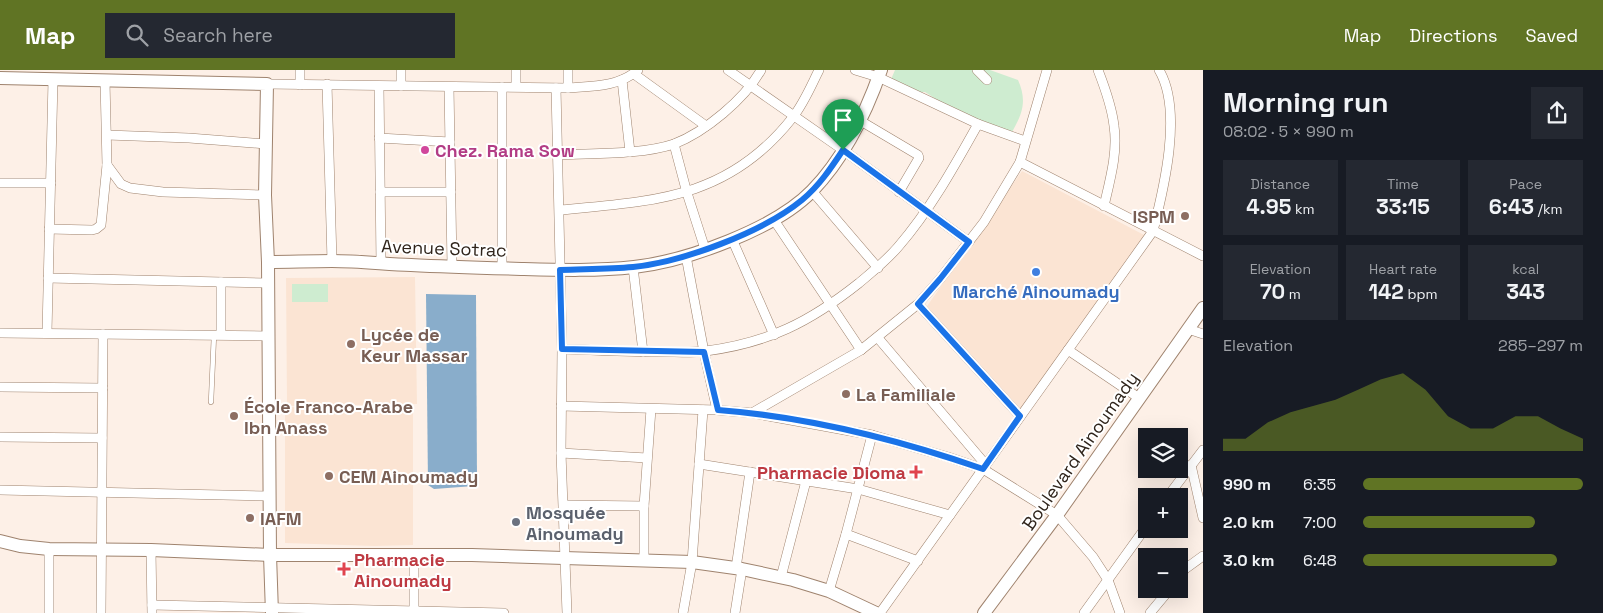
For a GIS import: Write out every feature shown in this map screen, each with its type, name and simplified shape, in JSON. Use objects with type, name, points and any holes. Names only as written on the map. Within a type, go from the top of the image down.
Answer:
[{"type":"street","points":[[300,70],[300,84]]},
{"type":"street","points":[[401,70],[401,86]]},
{"type":"street","points":[[516,70],[516,86]]},
{"type":"street","points":[[568,70],[568,88]]},
{"type":"street","points":[[728,70],[843,150],[969,242]]},
{"type":"street","points":[[558,155],[630,152],[674,144],[706,126],[731,108],[761,70]]},
{"type":"street","points":[[560,210],[624,204],[687,193],[721,179],[743,166],[794,117],[819,70]]},
{"type":"street","points":[[855,70],[880,74],[978,124],[1024,141]]},
{"type":"street","points":[[977,70],[986,80]]},
{"type":"street","points":[[752,413],[861,350],[878,338],[918,304],[940,279],[984,222],[1020,162],[1024,141],[1046,70]]},
{"type":"street","points":[[1098,70],[1109,103],[1114,126],[1113,164],[1104,206]]},
{"type":"street","points":[[880,613],[1153,231],[1167,170],[1169,140],[1166,87],[1159,70]]},
{"type":"street","points":[[0,78],[105,81],[121,76],[267,84],[568,88],[601,86],[622,80],[636,72],[706,126]]},
{"type":"street","name":"Avenue Sotrac","points":[[268,262],[332,261],[560,270],[632,267],[686,256],[732,239],[774,220],[812,191],[843,150],[860,120],[880,74]]},
{"type":"street","points":[[47,332],[53,80]]},
{"type":"street","points":[[622,80],[630,152]]},
{"type":"street","points":[[49,229],[92,230],[99,228],[102,220],[107,165],[105,81]]},
{"type":"street","points":[[267,84],[266,195],[272,611]]},
{"type":"street","points":[[327,84],[332,261]]},
{"type":"street","points":[[379,86],[381,263]]},
{"type":"street","points":[[449,86],[452,266]]},
{"type":"street","points":[[502,87],[502,268]]},
{"type":"street","points":[[556,88],[562,349],[561,453],[567,613]]},
{"type":"street","points":[[860,120],[918,155],[919,158],[900,192]]},
{"type":"street","points":[[562,349],[704,352],[774,335],[805,321],[831,305],[878,268],[897,248],[926,211],[949,176],[978,124]]},
{"type":"street","points":[[107,135],[189,138],[266,144]]},
{"type":"street","points":[[379,138],[450,142]]},
{"type":"street","points":[[674,144],[705,249]]},
{"type":"street","points":[[1020,162],[1203,256]]},
{"type":"street","points":[[107,165],[121,184],[130,188],[153,191],[266,195]]},
{"type":"street","points":[[0,183],[51,183]]},
{"type":"street","points":[[812,191],[878,268]]},
{"type":"street","points":[[380,192],[451,192]]},
{"type":"street","points":[[774,220],[861,350]]},
{"type":"street","points":[[732,239],[774,335]]},
{"type":"street","points":[[686,256],[704,352],[718,410]]},
{"type":"street","points":[[632,267],[643,352]]},
{"type":"street","points":[[48,278],[267,283]]},
{"type":"street","points":[[217,334],[221,282]]},
{"type":"street","points":[[918,304],[1020,416]]},
{"type":"street","name":"Boulevard Ainoumady","points":[[984,613],[1057,515],[1203,308]]},
{"type":"street","points":[[1188,329],[1203,334]]},
{"type":"street","points":[[0,333],[47,332],[268,336]]},
{"type":"street","points":[[101,613],[103,334]]},
{"type":"street","points":[[878,338],[985,467],[1057,515],[1093,557],[1108,580],[1120,613]]},
{"type":"street","points":[[1068,350],[1139,398]]},
{"type":"street","points":[[0,387],[103,388]]},
{"type":"street","points":[[561,406],[651,410],[718,410],[752,413],[872,435],[985,467]]},
{"type":"street","points":[[644,560],[644,506],[651,410]]},
{"type":"street","points":[[683,613],[692,562],[703,410]]},
{"type":"street","points":[[829,591],[872,435]]},
{"type":"street","points":[[0,437],[102,438]]},
{"type":"street","points":[[1174,488],[1203,450]]},
{"type":"street","points":[[561,453],[647,458]]},
{"type":"street","points":[[699,464],[858,489],[950,516]]},
{"type":"street","points":[[1191,466],[1203,518]]},
{"type":"street","points":[[735,613],[750,472]]},
{"type":"street","points":[[780,577],[806,481]]},
{"type":"street","points":[[0,490],[269,496]]},
{"type":"street","points":[[564,505],[644,506]]},
{"type":"street","points":[[846,534],[918,560]]},
{"type":"street","points":[[1084,613],[1138,538]]},
{"type":"street","points":[[0,541],[20,546],[49,549],[151,550],[270,555],[565,558],[692,562],[739,568],[780,577],[829,591],[876,613]]},
{"type":"street","points":[[49,549],[49,613]]},
{"type":"street","points":[[151,550],[152,609],[504,613]]},
{"type":"street","points":[[414,556],[414,612]]},
{"type":"street","points":[[1188,567],[1203,556]]},
{"type":"street","points":[[1150,613],[1162,598]]},
{"type":"lane","points":[[212,402],[217,334]]},
{"type":"shaded area","name":"Marché Ainoumady","points":[[1022,171],[1146,236],[1021,410],[925,309]]},
{"type":"shaded area","name":"Lycée de Keur Massar","points":[[415,277],[417,404],[287,406],[286,278]]},
{"type":"shaded area","name":"CEM Ainoumady","points":[[285,407],[413,410],[413,545],[374,546],[285,543]]},
{"type":"green space","points":[[895,70],[990,70],[1018,80],[1023,100],[1019,119],[1012,132],[996,135],[987,132],[925,92],[919,92],[912,98],[889,84]]},
{"type":"green space","points":[[292,284],[328,284],[328,302],[292,302]]},
{"type":"water","points":[[426,294],[476,295],[477,483],[474,486],[434,489],[428,485]]},
{"type":"place","name":"Chez. Rama Sow","points":[[425,150]]},
{"type":"place","name":"ISPM","points":[[1185,216]]},
{"type":"place","name":"Marché Ainoumady","points":[[1036,272]]},
{"type":"place","name":"Lycée de Keur Massar","points":[[351,344]]},
{"type":"place","name":"La Familiale","points":[[846,394]]},
{"type":"place","name":"École Franco-Arabe Ibn Anass","points":[[234,416]]},
{"type":"place","name":"Pharmacie Dioma","points":[[916,472]]},
{"type":"place","name":"CEM Ainoumady","points":[[329,476]]},
{"type":"place","name":"IAFM","points":[[250,518]]},
{"type":"place","name":"Mosquée Ainoumady","points":[[516,522]]},
{"type":"place","name":"Pharmacie Ainoumady","points":[[344,569]]},
{"type":"route","points":[[843,150],[969,242],[918,304],[1020,416],[983,469],[872,435],[789,418],[718,410],[704,352],[562,349],[560,270],[651,265],[686,256],[732,239],[774,220],[801,201],[825,176],[843,150]]}]
